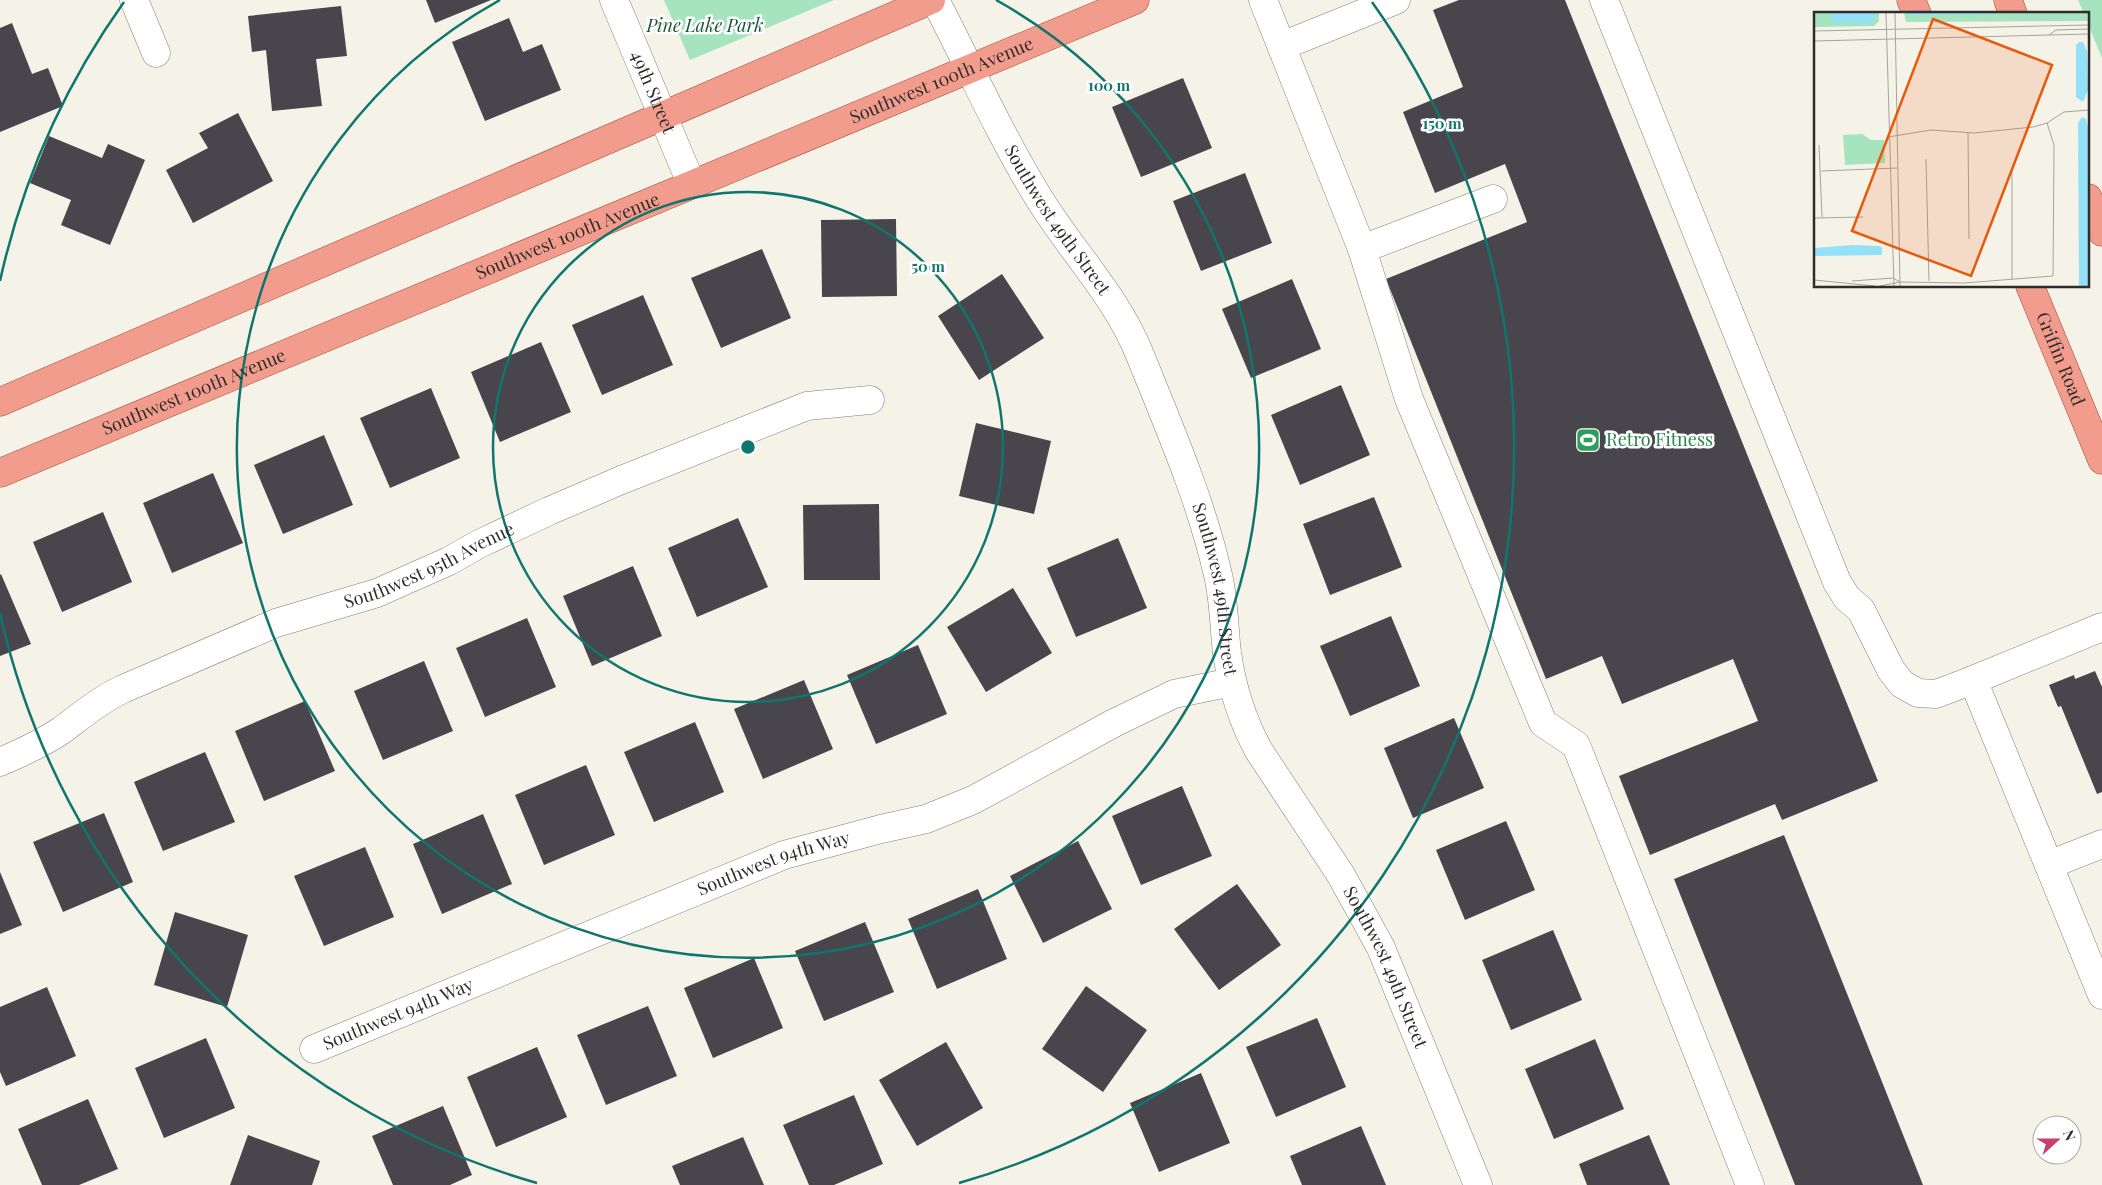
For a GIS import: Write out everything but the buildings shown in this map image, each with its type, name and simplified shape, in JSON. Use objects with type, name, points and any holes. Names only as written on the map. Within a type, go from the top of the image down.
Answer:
[{"type":"main road","points":[[0,402],[931,0]]},
{"type":"main road","name":"Southwest 100th Avenue","points":[[0,473],[691,183],[1135,0]]},
{"type":"main road","points":[[1911,0],[1916,12]]},
{"type":"main road","points":[[2008,0],[2012,12]]},
{"type":"main road","points":[[2090,203],[2102,232]]},
{"type":"main road","name":"Griffin Road","points":[[2031,288],[2102,460]]},
{"type":"street","points":[[134,0],[156,52]]},
{"type":"street","name":"49th Street","points":[[614,0],[691,183]]},
{"type":"street","name":"Southwest 49th Street","points":[[935,0],[1038,196],[1121,315],[1140,353],[1184,468],[1219,577],[1232,682],[1245,723],[1259,751],[1341,876],[1381,948],[1478,1185]]},
{"type":"street","points":[[1263,0],[1362,249],[1416,417],[1543,723],[1576,745],[1750,1185]]},
{"type":"street","points":[[1282,46],[1396,0]]},
{"type":"street","points":[[1604,0],[1837,582],[1847,598],[1861,610],[1891,670],[1902,684],[1918,693],[1936,694],[2102,627]]},
{"type":"street","points":[[1362,249],[1493,199]]},
{"type":"street","name":"Southwest 95th Avenue","points":[[0,762],[40,743],[101,700],[123,689],[276,624],[377,593],[449,561],[549,511],[619,481],[807,406],[870,400]]},
{"type":"street","points":[[1974,680],[2102,995]]},
{"type":"street","name":"Southwest 94th Way","points":[[314,1049],[784,855],[926,819],[973,800],[1114,723],[1174,694],[1232,682]]},
{"type":"street","points":[[2049,865],[2102,844]]},
{"type":"green space","name":"Pine Lake Park","points":[[664,0],[834,0],[690,60]]},
{"type":"green space","points":[[2078,0],[2102,0],[2102,58],[2090,29],[2090,12],[2083,12]]},
{"type":"place","name":"Retro Fitness","points":[[1588,440]]}]
